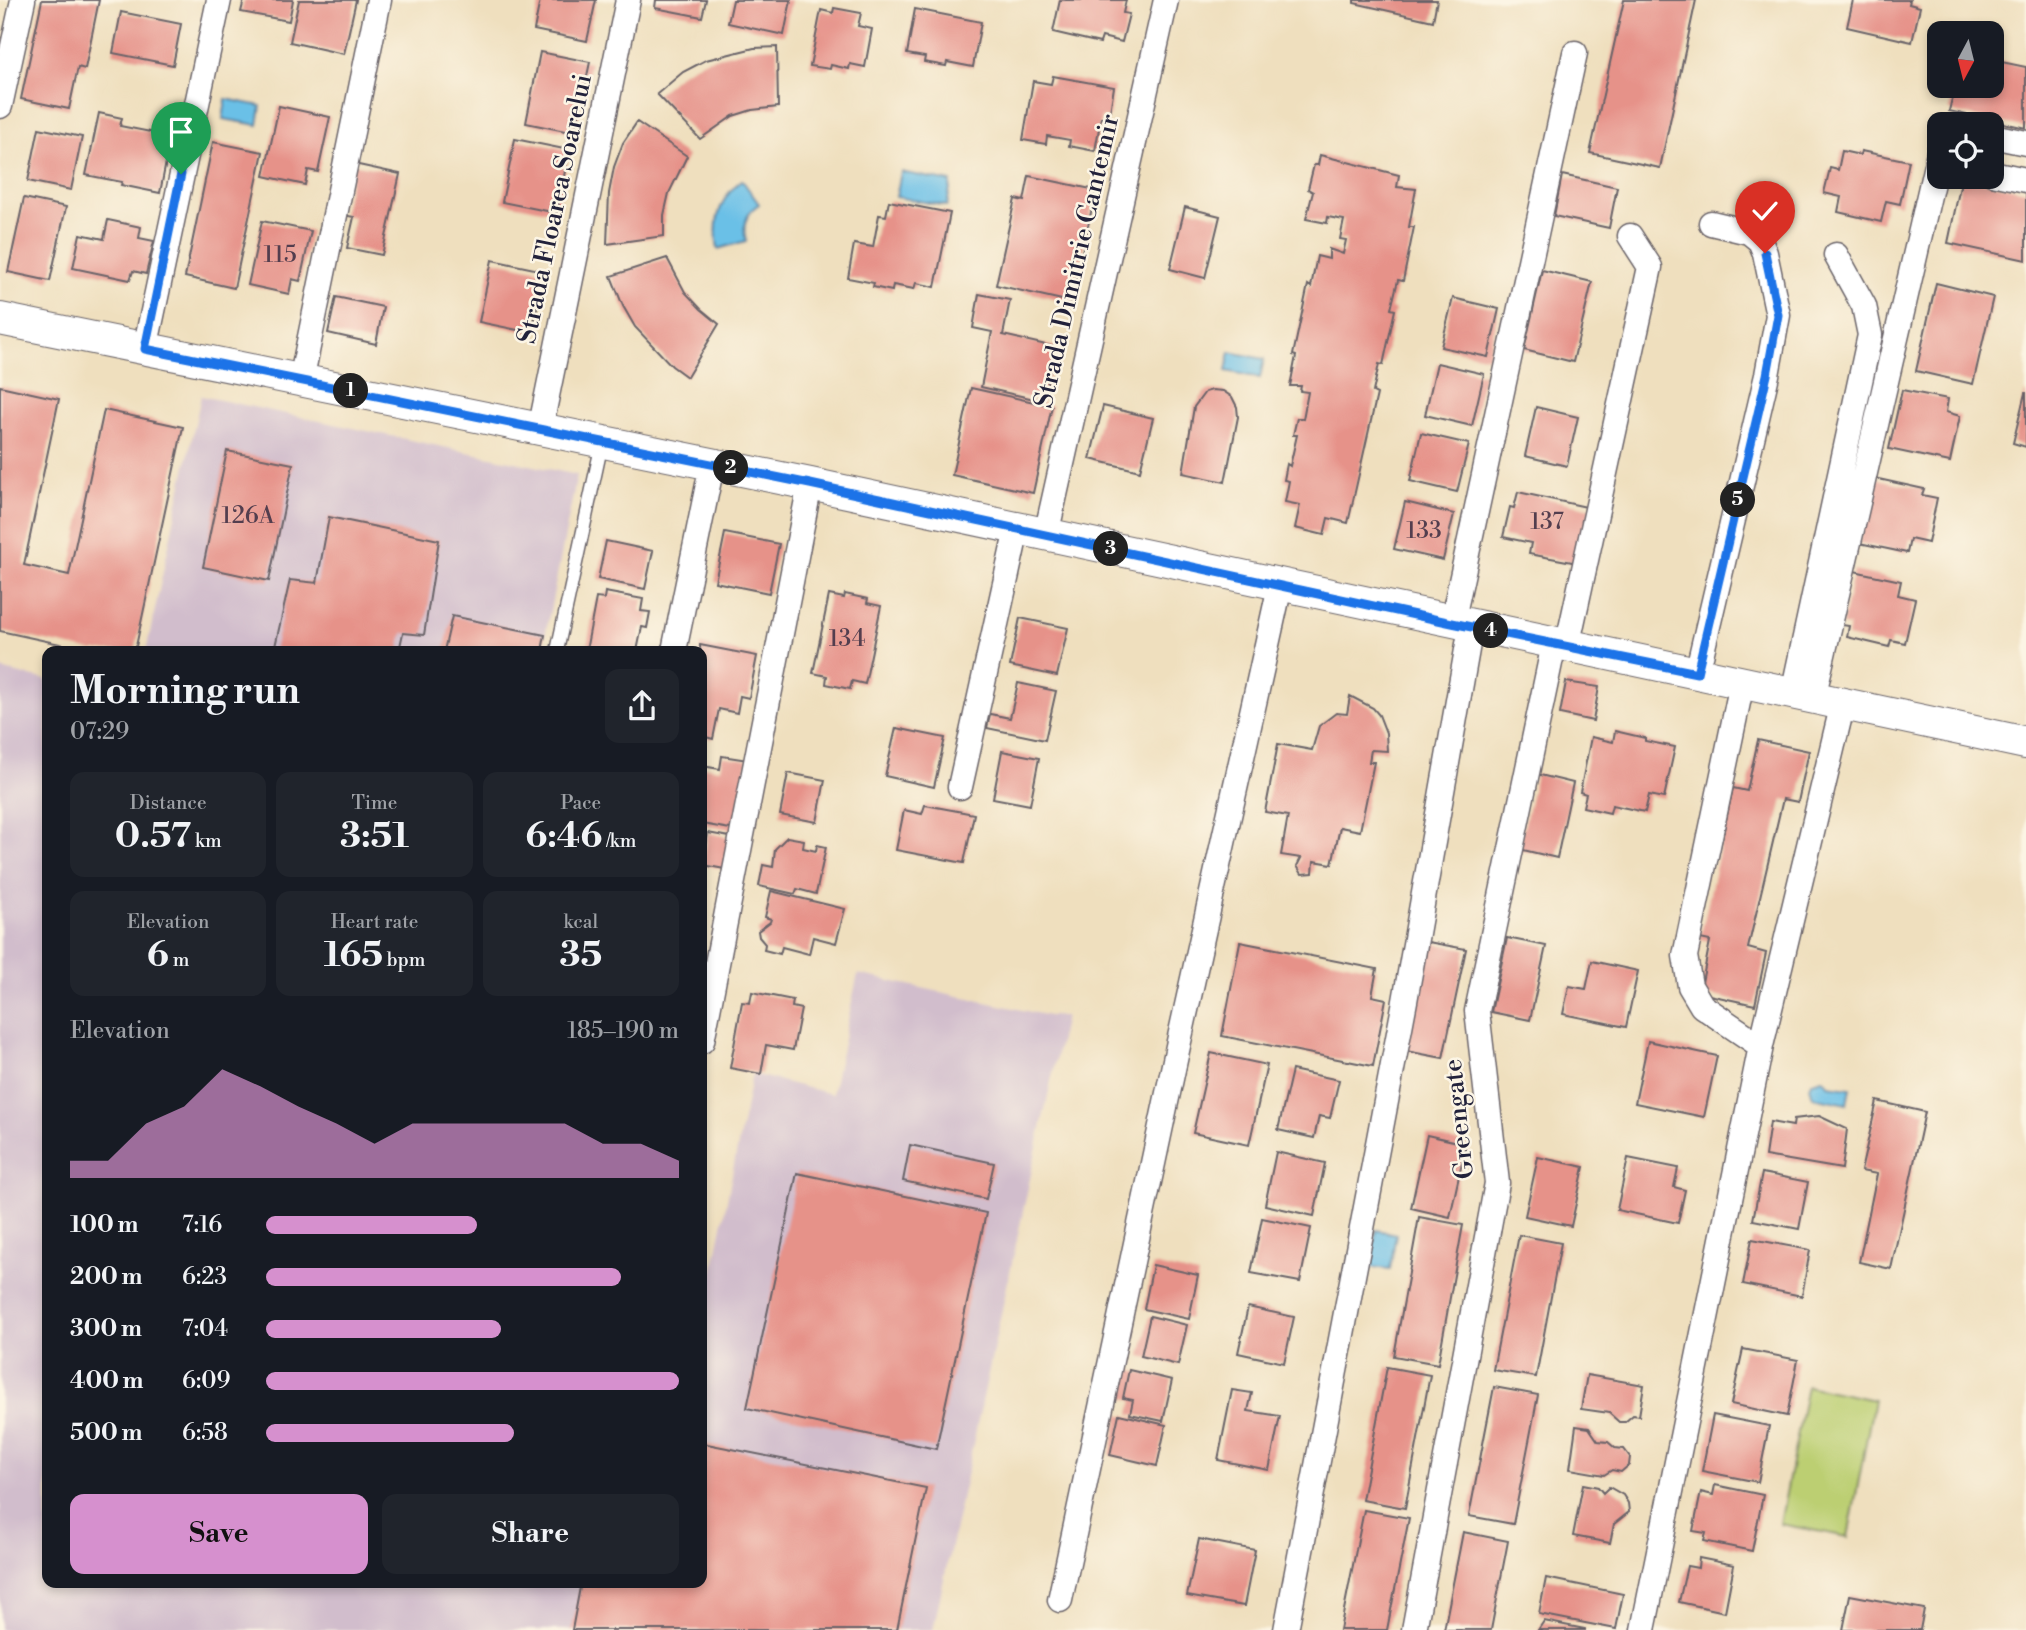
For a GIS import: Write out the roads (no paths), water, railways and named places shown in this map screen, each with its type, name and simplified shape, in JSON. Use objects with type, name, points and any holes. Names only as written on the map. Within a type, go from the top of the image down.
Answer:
[{"type":"street","points":[[0,106],[23,0]]},
{"type":"street","points":[[145,349],[219,0]]},
{"type":"street","points":[[301,381],[379,0]]},
{"type":"street","name":"Strada Floarea Soarelui","points":[[540,429],[628,0]]},
{"type":"street","name":"Strada Dimitrie Cantemir","points":[[960,787],[1031,532],[1166,0]]},
{"type":"street","points":[[1286,1630],[1405,1001],[1461,625],[1574,53]]},
{"type":"street","points":[[2004,138],[2026,143]]},
{"type":"street","points":[[2004,175],[2026,180]]},
{"type":"street","points":[[1816,698],[1931,189]]},
{"type":"street","points":[[1697,673],[1767,375],[1778,315],[1760,241],[1749,232],[1711,223]]},
{"type":"street","name":"Greengate","points":[[1414,1630],[1497,1183],[1476,1011],[1650,267],[1630,236]]},
{"type":"street","points":[[1643,1630],[1761,1046],[1870,335],[1864,306],[1836,255]]},
{"type":"street","points":[[0,319],[810,484],[1461,625],[2026,743]]},
{"type":"street","points":[[675,646],[712,464]]},
{"type":"street","points":[[707,1015],[810,484]]},
{"type":"street","points":[[1060,1600],[1178,1046],[1280,586]]},
{"type":"street","points":[[1742,683],[1685,956],[1690,986],[1702,1006],[1761,1046]]},
{"type":"lane","points":[[558,646],[602,442]]},
{"type":"water","points":[[226,99],[261,106],[258,125],[223,119]]},
{"type":"water","points":[[901,172],[951,182],[947,206],[896,197]]},
{"type":"water","points":[[742,180],[759,204],[746,220],[746,241],[718,249],[720,210],[728,194]]},
{"type":"water","points":[[1230,352],[1264,359],[1260,378],[1226,371]]},
{"type":"water","points":[[1822,1079],[1828,1085],[1850,1088],[1847,1104],[1813,1097],[1810,1087],[1812,1082]]},
{"type":"water","points":[[1376,1230],[1396,1234],[1390,1269],[1370,1267]]}]
